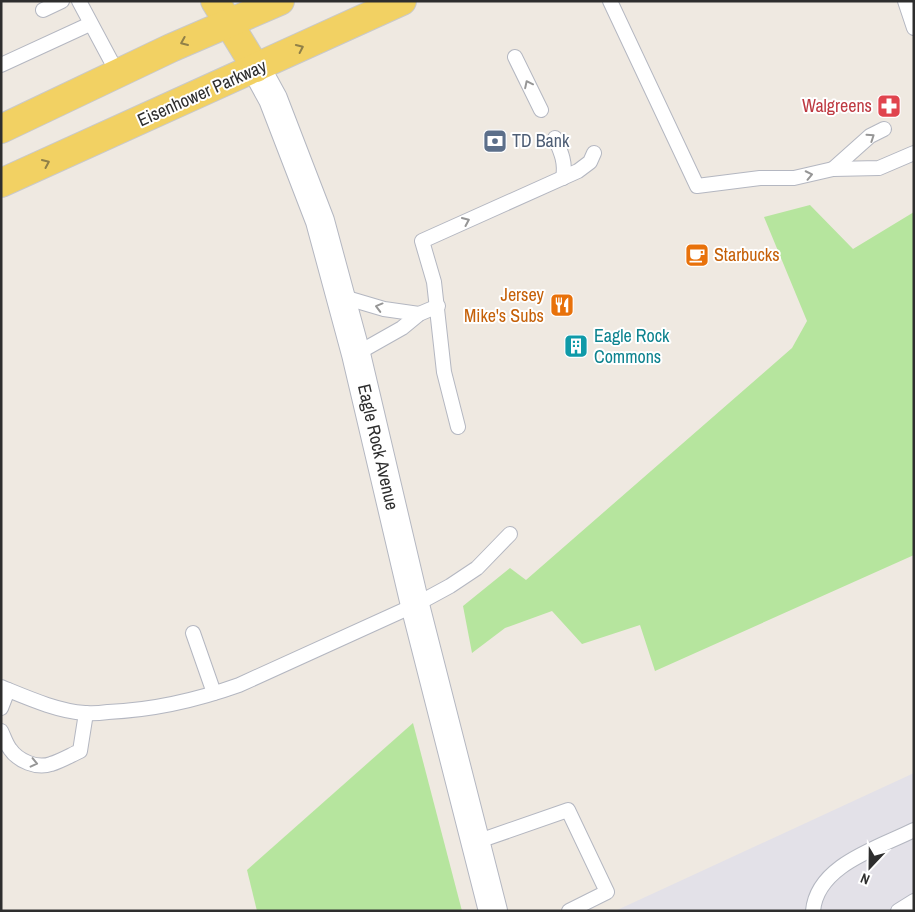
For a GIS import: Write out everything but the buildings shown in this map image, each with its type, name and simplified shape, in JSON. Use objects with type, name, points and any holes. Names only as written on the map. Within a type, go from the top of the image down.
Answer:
[{"type":"main road","points":[[1,128],[118,74],[222,12],[280,1]]},
{"type":"main road","name":"Eisenhower Parkway","points":[[1,183],[402,1]]},
{"type":"main road","name":"Eagle Rock Avenue","points":[[222,12],[273,99],[320,221],[356,354],[415,604],[493,911]]},
{"type":"lane","points":[[44,10],[62,1]]},
{"type":"lane","points":[[79,1],[118,74]]},
{"type":"lane","points":[[610,1],[697,186],[760,178],[794,178],[833,169],[879,168],[914,152]]},
{"type":"lane","points":[[906,1],[914,28]]},
{"type":"lane","points":[[1,65],[90,24]]},
{"type":"lane","points":[[515,56],[541,110]]},
{"type":"lane","points":[[833,169],[870,136],[884,129]]},
{"type":"lane","points":[[555,138],[564,160],[563,178]]},
{"type":"lane","points":[[458,427],[444,372],[434,282],[422,241],[578,171],[590,162],[594,153]]},
{"type":"lane","points":[[340,296],[384,309],[419,314]]},
{"type":"lane","points":[[356,354],[402,328],[419,314],[438,306]]},
{"type":"lane","points":[[1,708],[5,689],[59,708],[86,713],[124,712],[162,707],[214,694],[415,604],[450,586],[477,568],[510,534]]},
{"type":"lane","points":[[193,632],[214,694]]},
{"type":"lane","points":[[1,731],[10,750],[18,757],[41,766],[51,764],[80,750],[86,713]]},
{"type":"lane","points":[[476,842],[568,810],[607,892],[569,911]]},
{"type":"lane","points":[[813,911],[820,888],[831,874],[845,863],[914,830]]},
{"type":"lane","points":[[898,911],[914,901]]},
{"type":"shaded area","points":[[914,773],[914,911],[615,911]]},
{"type":"green space","points":[[810,205],[853,249],[914,212],[914,555],[655,671],[640,625],[582,644],[552,611],[505,628],[472,653],[463,606],[510,568],[526,580],[792,348],[807,321],[764,217]]},
{"type":"green space","points":[[413,723],[462,911],[257,911],[247,870]]},
{"type":"place","name":"Walgreens","points":[[889,106]]},
{"type":"place","name":"TD Bank","points":[[495,141]]},
{"type":"place","name":"Starbucks","points":[[697,255]]},
{"type":"place","name":"Jersey Mike's Subs","points":[[562,305]]},
{"type":"place","name":"Eagle Rock Commons","points":[[576,346]]}]
